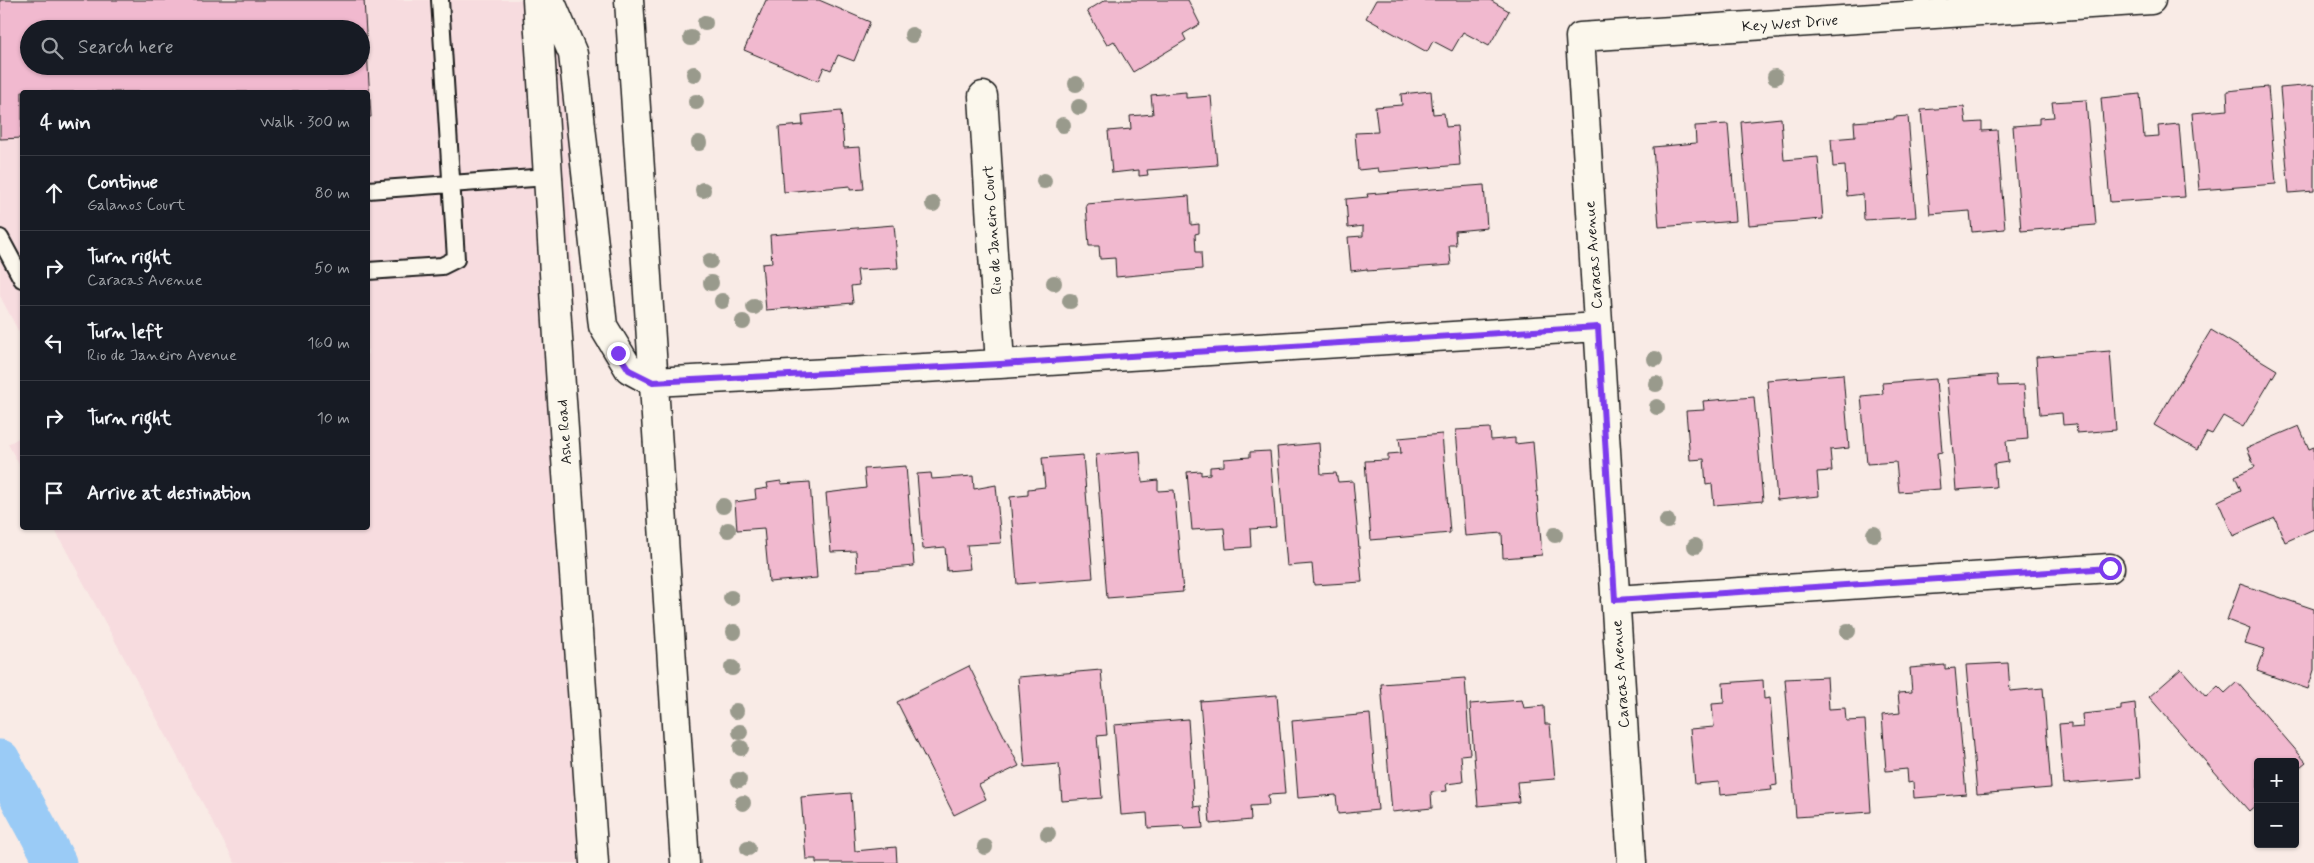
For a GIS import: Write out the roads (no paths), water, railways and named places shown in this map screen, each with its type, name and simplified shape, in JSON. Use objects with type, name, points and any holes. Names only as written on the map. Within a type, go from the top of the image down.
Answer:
[{"type":"street","name":"Ashe Road","points":[[537,0],[594,863]]},
{"type":"street","points":[[550,0],[573,54],[603,326],[629,370],[653,382],[1000,364],[1598,327]]},
{"type":"street","points":[[629,0],[686,863]]},
{"type":"street","name":"Key West Drive","points":[[1580,37],[2151,0]]},
{"type":"street","name":"Caracas Avenue","points":[[1580,37],[1632,863]]},
{"type":"street","name":"Rio de Janeiro Court","points":[[983,96],[1000,364]]},
{"type":"street","points":[[1615,600],[2110,568]]},
{"type":"lane","points":[[370,271],[442,266],[456,259],[440,0]]},
{"type":"lane","points":[[370,190],[548,177]]},
{"type":"lane","points":[[0,238],[20,275]]},
{"type":"waterway","points":[[0,760],[56,863]]}]
